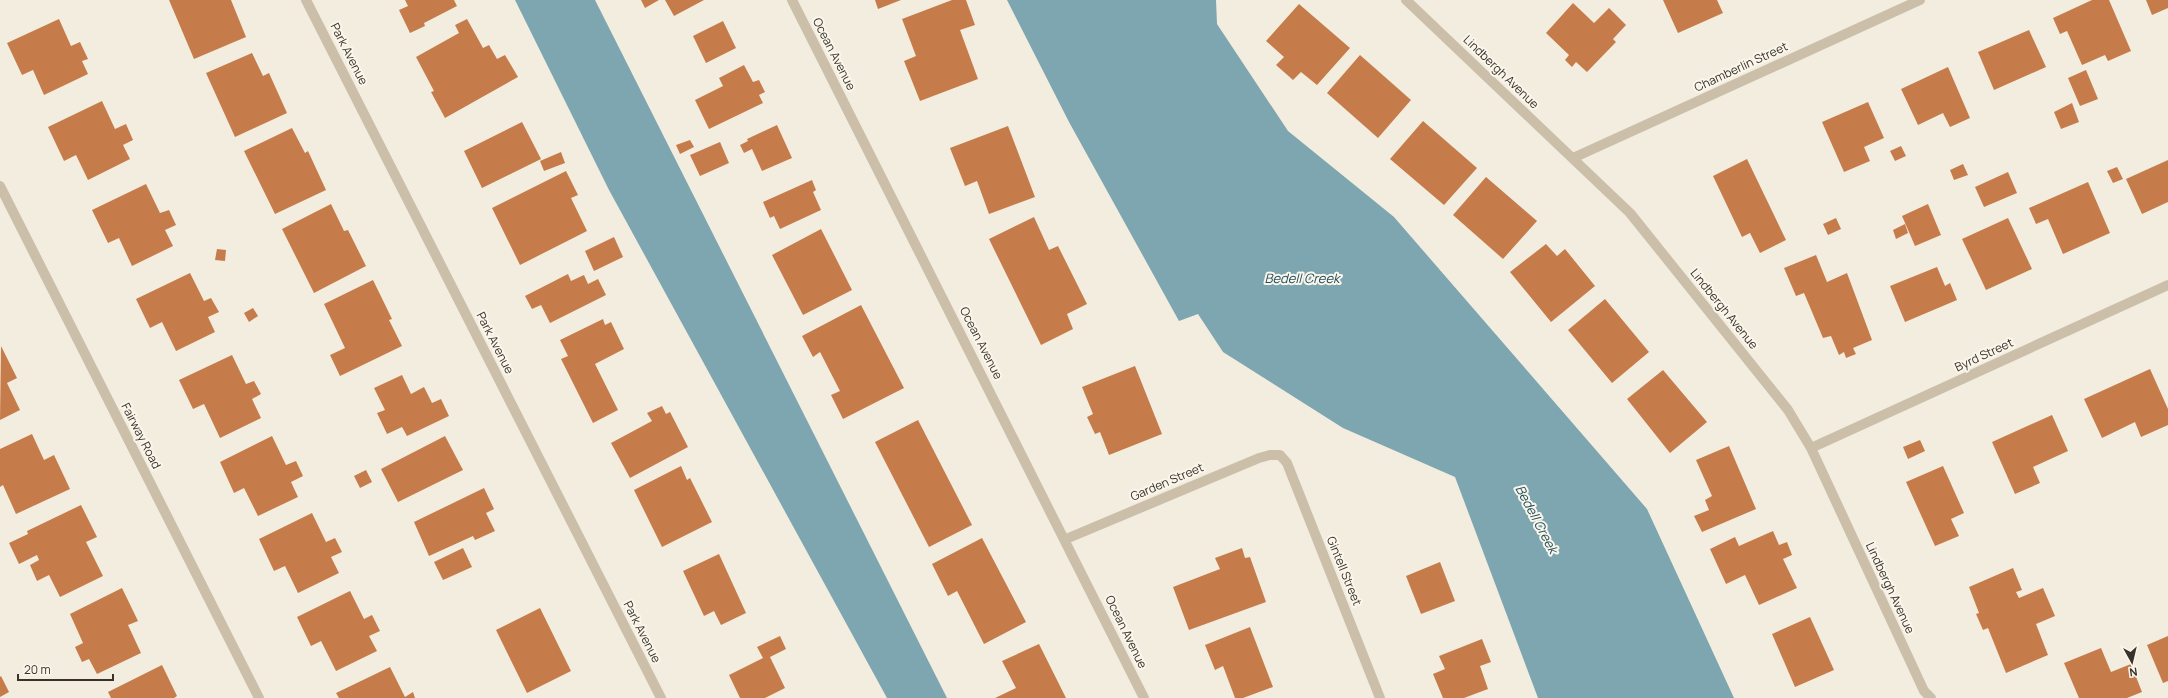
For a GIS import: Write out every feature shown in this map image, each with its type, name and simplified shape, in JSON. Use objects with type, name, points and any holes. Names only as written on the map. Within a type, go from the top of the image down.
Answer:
[{"type":"street","name":"Park Avenue","points":[[306,0],[662,698]]},
{"type":"street","name":"Ocean Avenue","points":[[792,0],[1066,539],[1144,698]]},
{"type":"street","name":"Lindbergh Avenue","points":[[1406,0],[1630,213],[1788,410],[1811,448],[1924,691],[1931,698]]},
{"type":"street","name":"Chamberlin Street","points":[[1573,158],[1920,0]]},
{"type":"street","name":"Fairway Road","points":[[0,186],[259,698]]},
{"type":"street","name":"Byrd Street","points":[[1811,448],[2168,285]]},
{"type":"street","name":"Garden Street","points":[[1066,539],[1259,458],[1270,455],[1280,455]]},
{"type":"street","name":"Gintell Street","points":[[1280,455],[1287,463],[1380,698]]},
{"type":"water","points":[[515,0],[595,0],[947,698],[887,698],[609,190]]},
{"type":"water","name":"Bedell Creek","points":[[1007,0],[1216,0],[1217,24],[1288,131],[1394,217],[1647,509],[1734,698],[1538,698],[1455,477],[1343,428],[1223,352],[1198,314],[1179,321],[1069,122]]},
{"type":"building","points":[[169,0],[231,0],[246,37],[194,59]]},
{"type":"building","points":[[405,0],[454,0],[457,6],[424,23],[425,26],[410,33],[399,10],[408,6]]},
{"type":"building","points":[[641,0],[659,0],[645,8]]},
{"type":"building","points":[[665,0],[704,0],[674,16]]},
{"type":"building","points":[[875,0],[901,0],[878,9]]},
{"type":"building","points":[[952,0],[966,0],[975,25],[960,30],[978,79],[920,101],[904,61],[916,56],[902,19]]},
{"type":"building","points":[[1663,0],[1717,0],[1723,13],[1678,33]]},
{"type":"building","points":[[2092,0],[2109,0],[2131,51],[2108,61],[2105,55],[2082,65],[2067,31],[2060,34],[2053,18]]},
{"type":"building","points":[[2146,0],[2168,0],[2168,8],[2152,15]]},
{"type":"building","points":[[1573,3],[1594,23],[1609,8],[1626,25],[1613,39],[1616,42],[1587,72],[1576,62],[1572,67],[1565,60],[1569,55],[1546,33]]},
{"type":"building","points":[[1299,4],[1350,48],[1317,85],[1301,72],[1293,80],[1276,65],[1284,57],[1266,41]]},
{"type":"building","points":[[59,19],[71,46],[80,42],[88,59],[82,61],[88,74],[44,95],[33,70],[22,75],[7,43]]},
{"type":"building","points":[[467,19],[483,48],[489,45],[497,59],[505,55],[518,77],[445,118],[431,92],[434,91],[416,57],[459,33],[455,25]]},
{"type":"building","points":[[723,21],[736,48],[706,63],[693,36]]},
{"type":"building","points":[[2029,30],[2046,67],[1994,90],[1978,52]]},
{"type":"building","points":[[252,53],[263,76],[269,73],[287,113],[235,137],[206,73]]},
{"type":"building","points":[[1360,55],[1411,100],[1378,138],[1327,93]]},
{"type":"building","points":[[744,65],[753,82],[759,80],[765,92],[759,95],[763,103],[709,129],[695,100],[723,86],[719,78]]},
{"type":"building","points":[[1948,67],[1970,118],[1950,127],[1943,113],[1918,125],[1901,89]]},
{"type":"building","points":[[2086,70],[2098,99],[2080,106],[2068,78]]},
{"type":"building","points":[[102,101],[115,129],[126,124],[133,140],[123,145],[130,159],[88,180],[76,155],[64,161],[48,127]]},
{"type":"building","points":[[1868,102],[1884,138],[1864,147],[1870,161],[1844,172],[1822,122]]},
{"type":"building","points":[[2072,103],[2079,122],[2061,129],[2054,112]]},
{"type":"building","points":[[1423,121],[1477,168],[1444,205],[1390,159]]},
{"type":"building","points":[[522,122],[541,159],[482,188],[464,151]]},
{"type":"building","points":[[777,125],[792,158],[762,171],[752,149],[744,153],[740,145],[748,141],[747,139]]},
{"type":"building","points":[[1008,126],[1035,197],[989,214],[977,181],[965,186],[950,148]]},
{"type":"building","points":[[292,128],[305,153],[308,151],[326,190],[275,214],[244,151]]},
{"type":"building","points":[[690,140],[694,147],[680,154],[676,145]]},
{"type":"building","points":[[720,142],[729,163],[700,176],[690,155]]},
{"type":"building","points":[[1901,146],[1906,156],[1895,161],[1890,151]]},
{"type":"building","points":[[561,152],[565,163],[544,171],[540,161]]},
{"type":"building","points":[[1747,159],[1786,240],[1760,253],[1750,233],[1742,237],[1713,176]]},
{"type":"building","points":[[2168,160],[2168,202],[2142,214],[2126,179]]},
{"type":"building","points":[[1963,164],[1968,175],[1954,180],[1950,170]]},
{"type":"building","points":[[2117,167],[2123,179],[2113,183],[2107,171]]},
{"type":"building","points":[[566,171],[578,195],[571,198],[587,231],[520,265],[492,208]]},
{"type":"building","points":[[2008,172],[2017,193],[1984,207],[1975,187]]},
{"type":"building","points":[[1486,177],[1537,221],[1503,259],[1453,215]]},
{"type":"building","points":[[812,180],[816,190],[813,192],[821,210],[780,229],[774,216],[770,218],[763,202]]},
{"type":"building","points":[[2088,182],[2110,233],[2063,254],[2048,219],[2036,224],[2029,208]]},
{"type":"building","points":[[146,184],[160,213],[169,210],[176,225],[165,230],[173,246],[132,266],[119,238],[108,243],[92,210]]},
{"type":"building","points":[[331,204],[344,231],[348,230],[366,266],[314,293],[282,229]]},
{"type":"building","points":[[1928,204],[1941,235],[1915,246],[1902,216]]},
{"type":"building","points":[[1034,217],[1049,250],[1058,246],[1087,304],[1067,314],[1073,329],[1041,345],[989,239]]},
{"type":"building","points":[[1836,218],[1841,229],[1828,235],[1823,224]]},
{"type":"building","points":[[2008,218],[2032,269],[1986,290],[1962,239]]},
{"type":"building","points":[[1905,224],[1908,233],[1896,239],[1893,230]]},
{"type":"building","points":[[821,229],[852,290],[803,315],[772,255]]},
{"type":"building","points":[[614,237],[623,257],[594,271],[585,251]]},
{"type":"building","points":[[1546,244],[1557,256],[1565,249],[1595,286],[1551,322],[1510,272]]},
{"type":"building","points":[[217,249],[226,250],[225,261],[215,260]]},
{"type":"building","points":[[1816,255],[1827,282],[1847,273],[1872,340],[1853,348],[1856,354],[1846,358],[1844,352],[1839,355],[1831,336],[1823,338],[1804,293],[1796,296],[1784,268]]},
{"type":"building","points":[[1937,267],[1945,286],[1950,283],[1957,300],[1905,322],[1890,286]]},
{"type":"building","points":[[190,273],[204,301],[211,298],[219,312],[208,317],[215,332],[176,351],[162,322],[150,328],[136,299]]},
{"type":"building","points":[[568,274],[571,281],[584,275],[588,284],[598,279],[606,295],[550,323],[541,305],[532,309],[525,296]]},
{"type":"building","points":[[373,280],[392,319],[389,320],[402,346],[340,376],[330,355],[345,348],[324,304]]},
{"type":"building","points":[[1605,299],[1649,352],[1612,383],[1568,330]]},
{"type":"building","points":[[861,305],[904,388],[843,419],[831,395],[840,391],[820,352],[813,357],[802,336]]},
{"type":"building","points":[[253,308],[258,316],[249,322],[244,313]]},
{"type":"building","points":[[603,319],[605,325],[611,322],[624,349],[595,364],[618,410],[593,423],[561,359],[568,356],[560,340]]},
{"type":"building","points":[[1,346],[17,378],[7,383],[20,410],[0,420]]},
{"type":"building","points":[[232,355],[246,384],[254,381],[261,394],[252,399],[261,418],[220,438],[204,404],[193,409],[179,380]]},
{"type":"building","points":[[1135,366],[1162,434],[1109,455],[1100,432],[1095,434],[1087,417],[1093,414],[1082,387]]},
{"type":"building","points":[[2150,369],[2168,409],[2168,425],[2141,437],[2135,422],[2102,438],[2084,399]]},
{"type":"building","points":[[1663,370],[1707,422],[1670,453],[1627,399]]},
{"type":"building","points":[[402,375],[411,394],[424,387],[432,403],[441,399],[449,416],[407,436],[402,427],[387,434],[377,413],[385,410],[374,388]]},
{"type":"building","points":[[662,406],[666,414],[670,412],[688,447],[630,478],[611,443],[652,421],[647,413]]},
{"type":"building","points":[[2052,415],[2068,451],[2033,467],[2040,483],[2015,494],[1992,442]]},
{"type":"building","points":[[918,420],[972,525],[929,547],[875,442]]},
{"type":"building","points":[[32,434],[44,460],[54,455],[70,489],[16,514],[3,485],[0,487],[0,449]]},
{"type":"building","points":[[272,436],[286,465],[296,461],[303,476],[291,482],[298,497],[258,516],[244,488],[234,493],[220,462]]},
{"type":"building","points":[[445,436],[463,470],[398,502],[381,469]]},
{"type":"building","points":[[1920,440],[1925,451],[1908,459],[1903,447]]},
{"type":"building","points":[[1729,446],[1756,509],[1702,532],[1694,516],[1709,510],[1705,500],[1712,496],[1696,460]]},
{"type":"building","points":[[681,466],[687,480],[690,478],[712,522],[662,547],[634,490]]},
{"type":"building","points":[[1943,466],[1964,513],[1951,519],[1959,536],[1935,546],[1906,482]]},
{"type":"building","points":[[366,470],[372,482],[360,488],[354,476]]},
{"type":"building","points":[[484,488],[494,509],[486,513],[495,531],[475,540],[473,536],[429,556],[414,522]]},
{"type":"building","points":[[81,505],[97,537],[86,542],[103,576],[60,597],[49,575],[37,581],[30,565],[39,560],[37,555],[19,564],[9,543],[28,534],[27,531]]},
{"type":"building","points":[[312,513],[326,542],[335,538],[342,552],[331,557],[339,573],[298,593],[285,566],[274,571],[259,539]]},
{"type":"building","points":[[1773,531],[1779,545],[1787,542],[1792,555],[1783,559],[1797,588],[1759,605],[1745,575],[1726,584],[1710,549],[1735,537],[1739,546]]},
{"type":"building","points":[[982,538],[1026,622],[984,644],[957,591],[948,596],[932,564]]},
{"type":"building","points":[[463,548],[472,567],[443,580],[434,562]]},
{"type":"building","points":[[1242,548],[1245,558],[1250,557],[1266,602],[1189,630],[1173,587],[1220,569],[1215,558]]},
{"type":"building","points":[[719,554],[746,613],[721,625],[714,611],[704,616],[683,571]]},
{"type":"building","points":[[1440,562],[1455,601],[1421,614],[1406,576]]},
{"type":"building","points":[[2013,568],[2022,590],[2016,592],[2019,598],[2043,588],[2055,616],[2036,624],[2048,655],[2006,673],[1988,628],[1983,630],[1976,614],[1979,613],[1969,587]]},
{"type":"building","points":[[122,588],[138,621],[128,625],[141,653],[97,674],[89,659],[82,662],[75,647],[83,643],[70,614]]},
{"type":"building","points":[[350,591],[364,619],[372,615],[380,631],[369,636],[377,651],[336,671],[321,641],[311,646],[297,617]]},
{"type":"building","points":[[540,608],[571,671],[527,693],[496,630]]},
{"type":"building","points":[[1810,617],[1834,670],[1795,687],[1772,634]]},
{"type":"building","points":[[1250,627],[1273,687],[1243,698],[1235,698],[1223,666],[1215,670],[1205,645]]},
{"type":"building","points":[[780,636],[786,649],[770,657],[785,688],[765,698],[740,698],[729,675],[763,658],[757,647]]},
{"type":"building","points":[[2168,636],[2168,681],[2163,683],[2147,645]]},
{"type":"building","points":[[1482,639],[1491,662],[1480,666],[1488,689],[1464,698],[1443,698],[1433,674],[1445,669],[1439,656]]},
{"type":"building","points":[[1039,644],[1066,698],[995,698],[1016,688],[1002,661]]},
{"type":"building","points":[[2101,648],[2111,672],[2131,664],[2142,692],[2127,698],[2079,698],[2064,663]]},
{"type":"building","points":[[162,665],[177,696],[174,698],[111,698],[108,692]]},
{"type":"building","points":[[390,667],[405,697],[413,692],[415,698],[339,698],[336,693]]},
{"type":"building","points":[[1,676],[9,692],[0,697],[0,677]]}]
